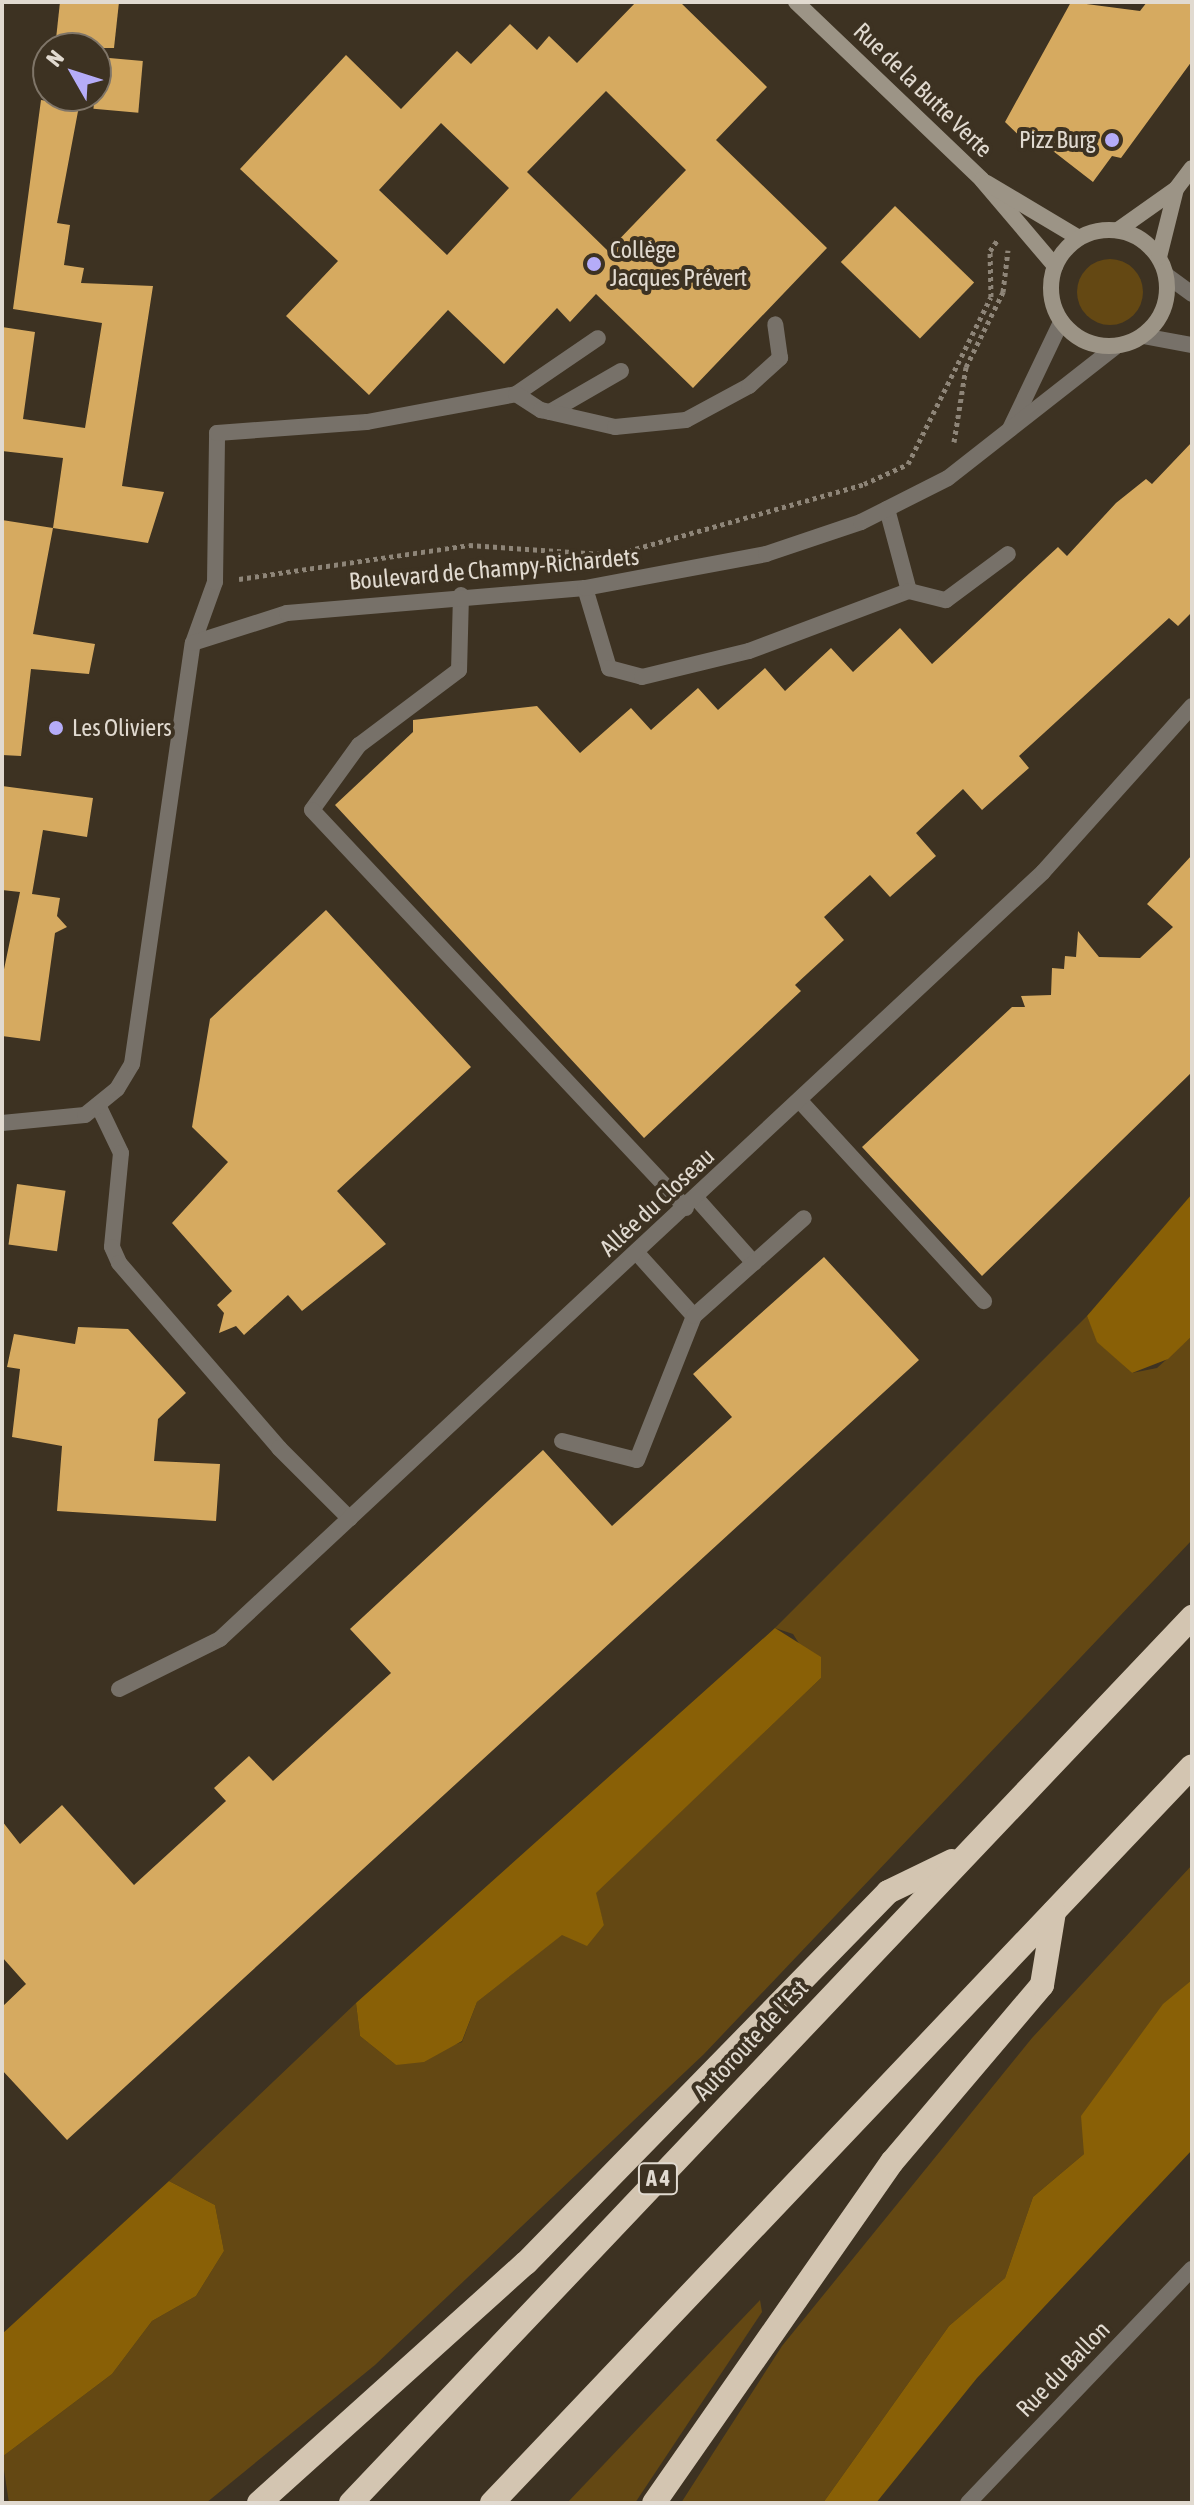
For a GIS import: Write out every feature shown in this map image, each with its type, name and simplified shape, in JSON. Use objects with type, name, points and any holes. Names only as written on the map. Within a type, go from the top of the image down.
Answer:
[{"type":"highway","name":"Autoroute de l’Est","points":[[351,2503],[1192,1617]]},
{"type":"highway","points":[[492,2503],[1192,1766]]},
{"type":"highway","points":[[259,2503],[526,2263],[888,1892],[965,1855]]},
{"type":"highway","points":[[654,2503],[892,2162],[1042,1985],[1054,1912]]},
{"type":"street","name":"Rue de la Butte Verte","points":[[796,2],[982,180],[1055,266]]},
{"type":"street","points":[[1176,189],[1159,257],[1166,275],[1163,312],[1143,336],[1115,347],[1085,342],[1061,322],[1052,295],[1055,266],[1079,238],[1118,230],[1176,189],[1192,168]]},
{"type":"street","name":"Rue de la Butte Verte","points":[[982,180],[1079,238]]},
{"type":"street","points":[[1118,230],[1159,257]]},
{"type":"street","points":[[1166,275],[1192,294]]},
{"type":"street","name":"Boulevard de Champy-Richardets","points":[[1010,431],[1061,322]]},
{"type":"street","points":[[516,394],[550,412],[615,427],[686,420],[749,386],[780,358],[775,324]]},
{"type":"street","points":[[1143,336],[1192,345]]},
{"type":"street","points":[[2,1123],[85,1115],[98,1105],[132,1064],[193,643],[215,582],[217,433],[367,422],[516,394],[598,338]]},
{"type":"street","name":"Boulevard de Champy-Richardets","points":[[193,643],[287,613],[461,595],[585,588],[766,554],[887,509],[948,478],[1115,347]]},
{"type":"street","points":[[550,412],[621,371]]},
{"type":"street","points":[[887,509],[909,591]]},
{"type":"street","points":[[585,588],[609,668],[642,677],[749,651],[909,591],[946,600],[1008,554]]},
{"type":"street","points":[[461,595],[459,670],[359,745],[312,810],[691,1203],[754,1263]]},
{"type":"street","name":"Allée du Closeau","points":[[119,1689],[220,1639],[1043,872],[1192,706]]},
{"type":"street","points":[[800,1101],[984,1301]]},
{"type":"street","points":[[98,1105],[121,1153],[112,1247],[119,1263],[279,1448],[350,1519]]},
{"type":"street","points":[[562,1441],[637,1460],[694,1316],[804,1218]]},
{"type":"street","points":[[637,1253],[694,1316]]},
{"type":"street","name":"Rue du Ballon","points":[[968,2503],[1192,2269]]},
{"type":"path","points":[[215,582],[469,545],[614,555],[864,484],[908,464],[915,452],[991,297],[990,251],[1001,235]]},
{"type":"path","points":[[948,478],[966,367],[1003,292],[1008,250]]},
{"type":"shaded area","points":[[1110,259],[1123,261],[1133,269],[1141,279],[1141,305],[1133,315],[1123,323],[1110,325],[1097,323],[1087,315],[1079,305],[1077,292],[1079,279],[1087,269],[1097,261]]},
{"type":"shaded area","points":[[1192,1194],[1192,1336],[1168,1359],[1132,1373],[1097,1342],[1087,1316]]},
{"type":"shaded area","points":[[1087,1316],[1098,1342],[1132,1373],[1157,1368],[1192,1336],[1192,1540],[704,2054],[375,2365],[206,2503],[9,2503],[2,2457],[112,2374],[152,2321],[196,2296],[224,2251],[215,2205],[169,2181],[356,2003],[360,2036],[396,2065],[462,2042],[477,2002],[562,1934],[604,1925],[595,1893],[821,1678],[793,1634],[775,1628]]},
{"type":"shaded area","points":[[775,1628],[821,1657],[821,1678],[596,1893],[604,1925],[587,1946],[562,1935],[477,2002],[462,2041],[424,2062],[396,2065],[360,2036],[356,2003]]},
{"type":"shaded area","points":[[1192,1865],[1192,1980],[1084,2154],[1033,2197],[1005,2278],[949,2326],[823,2503],[681,2503],[782,2346],[1032,2038]]},
{"type":"shaded area","points":[[1192,1980],[1192,2150],[977,2378],[876,2503],[823,2503],[949,2326],[1005,2278],[1033,2197],[1084,2154],[1081,2116],[1163,2004]]},
{"type":"shaded area","points":[[169,2181],[215,2205],[224,2251],[196,2296],[152,2321],[112,2374],[2,2457],[2,2334]]},
{"type":"shaded area","points":[[760,2300],[762,2312],[635,2503],[567,2503]]},
{"type":"building","points":[[60,2],[119,2],[114,48],[112,32],[57,32]]},
{"type":"building","points":[[636,2],[680,2],[767,87],[716,140],[827,248],[693,388],[596,294],[570,322],[557,308],[504,364],[448,310],[369,395],[286,316],[338,261],[240,169],[346,55],[401,109],[457,51],[471,64],[510,24],[537,50],[549,36],[577,63]],"holes":[[[606,91],[686,170],[608,251],[527,172]],[[441,123],[509,188],[447,255],[379,190]]]},
{"type":"building","points":[[1071,2],[1140,11],[1147,2],[1192,2],[1192,61],[1121,158],[1112,156],[1093,182],[1053,151],[1033,149],[1005,122]]},
{"type":"building","points":[[112,58],[143,61],[138,113],[112,110]]},
{"type":"building","points":[[39,112],[78,112],[57,223],[70,225],[64,265],[84,268],[81,283],[153,286],[122,486],[164,492],[148,543],[53,528],[63,458],[2,451],[2,327],[35,332],[23,419],[85,428],[102,323],[13,309]]},
{"type":"building","points":[[895,206],[974,282],[920,339],[841,262]]},
{"type":"building","points":[[1192,442],[1192,612],[1178,626],[1169,618],[1019,756],[1029,768],[982,810],[963,789],[916,833],[936,856],[890,897],[870,875],[824,917],[844,940],[795,985],[801,991],[644,1138],[335,805],[413,732],[413,720],[537,706],[580,753],[631,708],[651,730],[698,688],[718,710],[765,668],[785,691],[831,648],[853,672],[900,628],[932,664],[1058,547],[1067,556],[1116,503],[1146,479],[1152,484]]},
{"type":"building","points":[[2,520],[53,528],[33,634],[95,644],[89,674],[31,669],[21,756],[2,755]]},
{"type":"building","points":[[2,786],[93,798],[87,837],[43,830],[32,894],[60,898],[57,916],[67,927],[55,933],[40,1041],[2,1036],[2,979],[20,892],[2,890]]},
{"type":"building","points":[[1192,855],[1192,1072],[982,1276],[862,1147],[1012,1007],[1025,1007],[1021,996],[1051,995],[1052,968],[1064,969],[1065,956],[1076,957],[1078,931],[1099,957],[1140,958],[1173,927],[1147,904]]},
{"type":"building","points":[[326,910],[471,1067],[337,1191],[386,1244],[302,1311],[288,1295],[244,1335],[236,1326],[219,1333],[224,1313],[217,1305],[232,1291],[172,1223],[228,1162],[192,1127],[210,1019]]},
{"type":"building","points":[[17,1184],[66,1191],[57,1251],[9,1244]]},
{"type":"building","points":[[824,1257],[919,1360],[67,2140],[2,2070],[2,2007],[26,1984],[2,1957],[2,1821],[20,1844],[62,1805],[134,1885],[226,1801],[214,1788],[249,1756],[273,1781],[391,1673],[350,1629],[543,1450],[612,1526],[732,1417],[693,1374]]},
{"type":"building","points":[[78,1327],[128,1329],[186,1393],[158,1419],[154,1461],[220,1464],[216,1521],[57,1511],[62,1446],[12,1437],[20,1369],[7,1367],[14,1334],[75,1344]]},
{"type":"place","name":"Pizz Burg","points":[[1112,140]]},
{"type":"place","name":"Collège Jacques Prévert","points":[[594,264]]},
{"type":"place","name":"Les Oliviers","points":[[56,728]]}]
